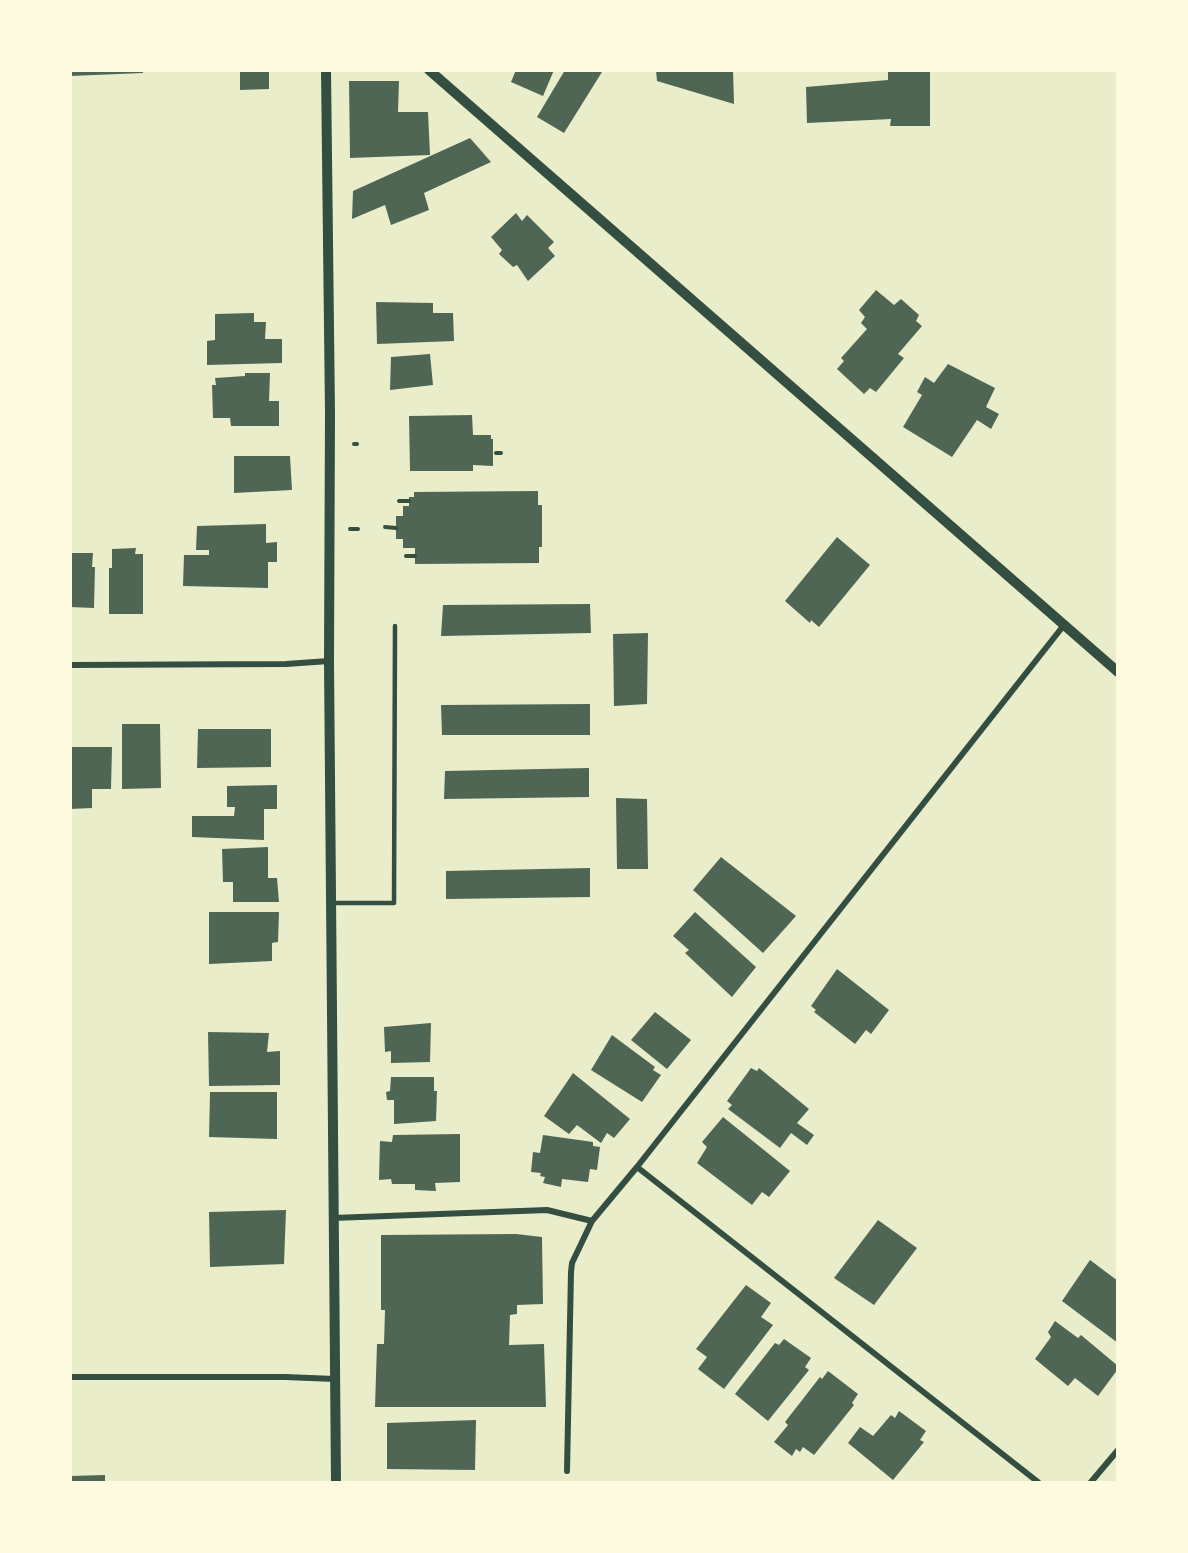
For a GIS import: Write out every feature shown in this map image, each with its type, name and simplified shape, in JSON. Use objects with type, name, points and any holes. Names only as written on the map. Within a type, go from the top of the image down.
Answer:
[{"type":"street","points":[[326,70],[330,413],[328,661],[336,1482]]},
{"type":"street","points":[[429,70],[1118,672]]},
{"type":"street","points":[[567,1471],[571,1272],[572,1263],[592,1221],[1064,625]]},
{"type":"street","points":[[70,665],[286,664],[328,661]]},
{"type":"street","points":[[637,1167],[1038,1482]]},
{"type":"street","points":[[333,1218],[547,1210],[592,1221]]},
{"type":"street","points":[[70,1377],[335,1379]]},
{"type":"street","points":[[1091,1482],[1118,1450]]},
{"type":"lane","points":[[331,903],[394,903],[395,626]]},
{"type":"path","points":[[399,501],[409,501]]},
{"type":"path","points":[[385,527],[396,528]]},
{"type":"path","points":[[350,529],[358,529]]},
{"type":"path","points":[[406,556],[415,556]]},
{"type":"building","points":[[70,70],[143,70],[143,73],[70,76]]},
{"type":"building","points":[[240,70],[269,70],[269,89],[240,90]]},
{"type":"building","points":[[516,70],[554,70],[543,96],[511,82]]},
{"type":"building","points":[[565,70],[599,70],[602,72],[564,133],[537,117]]},
{"type":"building","points":[[656,70],[733,70],[734,104],[657,81]]},
{"type":"building","points":[[888,70],[930,70],[930,126],[890,126],[891,119],[807,123],[806,87],[888,80]]},
{"type":"building","points":[[349,81],[399,81],[398,112],[428,112],[430,155],[350,158]]},
{"type":"building","points":[[470,138],[491,162],[424,193],[429,210],[391,225],[385,205],[352,219],[353,191]]},
{"type":"building","points":[[516,213],[522,221],[527,215],[554,242],[548,248],[555,256],[528,281],[517,265],[513,267],[499,254],[502,250],[491,237]]},
{"type":"building","points":[[876,290],[894,305],[901,299],[919,315],[916,321],[922,326],[898,354],[904,358],[876,392],[870,388],[864,394],[837,369],[844,361],[841,358],[867,329],[861,323],[865,317],[859,310]]},
{"type":"building","points":[[376,302],[433,303],[433,313],[453,313],[454,341],[377,344]]},
{"type":"building","points":[[254,313],[254,322],[266,322],[265,339],[282,339],[282,363],[207,365],[207,341],[215,340],[215,314]]},
{"type":"building","points":[[430,354],[433,385],[390,390],[391,357]]},
{"type":"building","points":[[948,364],[995,388],[986,407],[999,414],[991,429],[977,420],[952,457],[903,427],[922,395],[917,392],[925,377],[934,383]]},
{"type":"building","points":[[245,373],[270,373],[269,401],[279,401],[279,426],[231,426],[230,418],[213,418],[212,385],[216,385],[215,378],[245,376]]},
{"type":"building","points":[[472,415],[473,435],[491,435],[493,439],[493,466],[473,465],[473,471],[410,471],[409,416]]},
{"type":"building","points":[[234,456],[290,456],[292,490],[234,493]]},
{"type":"building","points":[[538,491],[538,505],[542,505],[542,547],[539,547],[539,563],[415,564],[415,548],[403,548],[403,539],[396,539],[396,516],[403,516],[403,506],[409,506],[409,497],[414,497],[414,492]]},
{"type":"building","points":[[266,524],[266,543],[277,542],[277,562],[268,562],[268,588],[183,586],[184,555],[209,555],[209,550],[196,550],[197,526]]},
{"type":"building","points":[[837,537],[870,565],[819,627],[811,620],[810,623],[785,601]]},
{"type":"building","points":[[136,548],[135,554],[143,554],[143,614],[109,614],[109,568],[112,568],[112,549]]},
{"type":"building","points":[[70,553],[93,553],[94,608],[70,607]]},
{"type":"building","points":[[590,604],[591,633],[441,636],[443,605]]},
{"type":"building","points":[[648,633],[647,704],[614,706],[613,634]]},
{"type":"building","points":[[590,704],[590,735],[442,735],[441,705]]},
{"type":"building","points":[[122,724],[160,724],[161,788],[122,789]]},
{"type":"building","points":[[198,729],[271,729],[271,767],[197,768]]},
{"type":"building","points":[[70,747],[112,747],[111,789],[92,789],[92,808],[70,809]]},
{"type":"building","points":[[589,768],[589,797],[444,799],[445,771]]},
{"type":"building","points":[[277,785],[277,809],[264,809],[264,840],[192,837],[192,816],[234,816],[235,807],[227,807],[227,786]]},
{"type":"building","points":[[616,798],[647,799],[648,869],[617,869]]},
{"type":"building","points":[[268,847],[268,878],[277,878],[279,902],[233,902],[233,882],[223,882],[222,849]]},
{"type":"building","points":[[721,857],[796,916],[763,953],[693,890]]},
{"type":"building","points":[[590,868],[590,897],[446,899],[446,871]]},
{"type":"building","points":[[209,912],[279,912],[278,942],[272,943],[272,961],[209,964]]},
{"type":"building","points":[[695,912],[756,967],[732,997],[685,953],[689,950],[673,936]]},
{"type":"building","points":[[837,969],[889,1010],[871,1034],[866,1030],[855,1044],[814,1012],[816,1010],[811,1006]]},
{"type":"building","points":[[655,1012],[691,1040],[667,1069],[631,1040]]},
{"type":"building","points":[[431,1023],[430,1062],[391,1063],[391,1051],[385,1052],[384,1027]]},
{"type":"building","points":[[208,1032],[269,1033],[267,1052],[280,1051],[280,1085],[209,1086]]},
{"type":"building","points":[[612,1035],[655,1067],[653,1070],[661,1075],[642,1102],[591,1070]]},
{"type":"building","points":[[751,1068],[757,1071],[759,1068],[809,1109],[797,1123],[814,1135],[807,1145],[791,1133],[780,1148],[728,1109],[732,1105],[727,1101]]},
{"type":"building","points":[[573,1073],[630,1119],[614,1138],[607,1133],[601,1143],[577,1125],[569,1134],[544,1116]]},
{"type":"building","points":[[391,1077],[434,1077],[434,1091],[437,1091],[436,1121],[394,1124],[394,1100],[387,1100],[386,1092],[390,1091]]},
{"type":"building","points":[[210,1092],[277,1092],[277,1139],[209,1137]]},
{"type":"building","points":[[723,1117],[790,1171],[769,1197],[762,1192],[752,1205],[697,1163],[707,1147],[702,1142]]},
{"type":"building","points":[[460,1134],[460,1182],[435,1183],[436,1191],[415,1190],[415,1184],[392,1184],[391,1179],[379,1180],[380,1141],[392,1142],[393,1135]]},
{"type":"building","points":[[543,1135],[593,1142],[593,1146],[600,1147],[597,1170],[590,1169],[588,1182],[562,1179],[561,1187],[543,1183],[545,1177],[540,1176],[541,1173],[531,1172],[533,1152],[540,1153]]},
{"type":"building","points":[[286,1210],[284,1264],[210,1267],[209,1212]]},
{"type":"building","points":[[878,1220],[917,1248],[874,1305],[834,1278]]},
{"type":"building","points":[[516,1234],[542,1237],[543,1304],[517,1305],[517,1314],[510,1315],[509,1345],[544,1344],[546,1407],[375,1407],[377,1344],[384,1344],[385,1310],[381,1310],[381,1235]]},
{"type":"building","points":[[1090,1260],[1118,1281],[1118,1343],[1062,1301]]},
{"type":"building","points":[[746,1285],[771,1303],[761,1317],[773,1325],[724,1389],[698,1369],[707,1357],[696,1349]]},
{"type":"building","points":[[1055,1321],[1078,1338],[1081,1335],[1118,1366],[1098,1396],[1075,1378],[1068,1386],[1035,1359],[1051,1337],[1048,1332]]},
{"type":"building","points":[[784,1339],[811,1358],[805,1367],[809,1370],[768,1421],[735,1394],[775,1343],[779,1345]]},
{"type":"building","points":[[828,1371],[858,1394],[852,1403],[854,1405],[814,1455],[803,1447],[800,1452],[796,1449],[792,1456],[774,1442],[788,1425],[785,1422],[820,1377],[822,1379]]},
{"type":"building","points":[[899,1411],[926,1431],[920,1440],[924,1442],[893,1480],[848,1443],[860,1427],[873,1436],[891,1415],[895,1418]]},
{"type":"building","points":[[476,1420],[475,1470],[387,1469],[387,1423]]},
{"type":"building","points":[[105,1475],[105,1482],[70,1482],[70,1476]]}]
